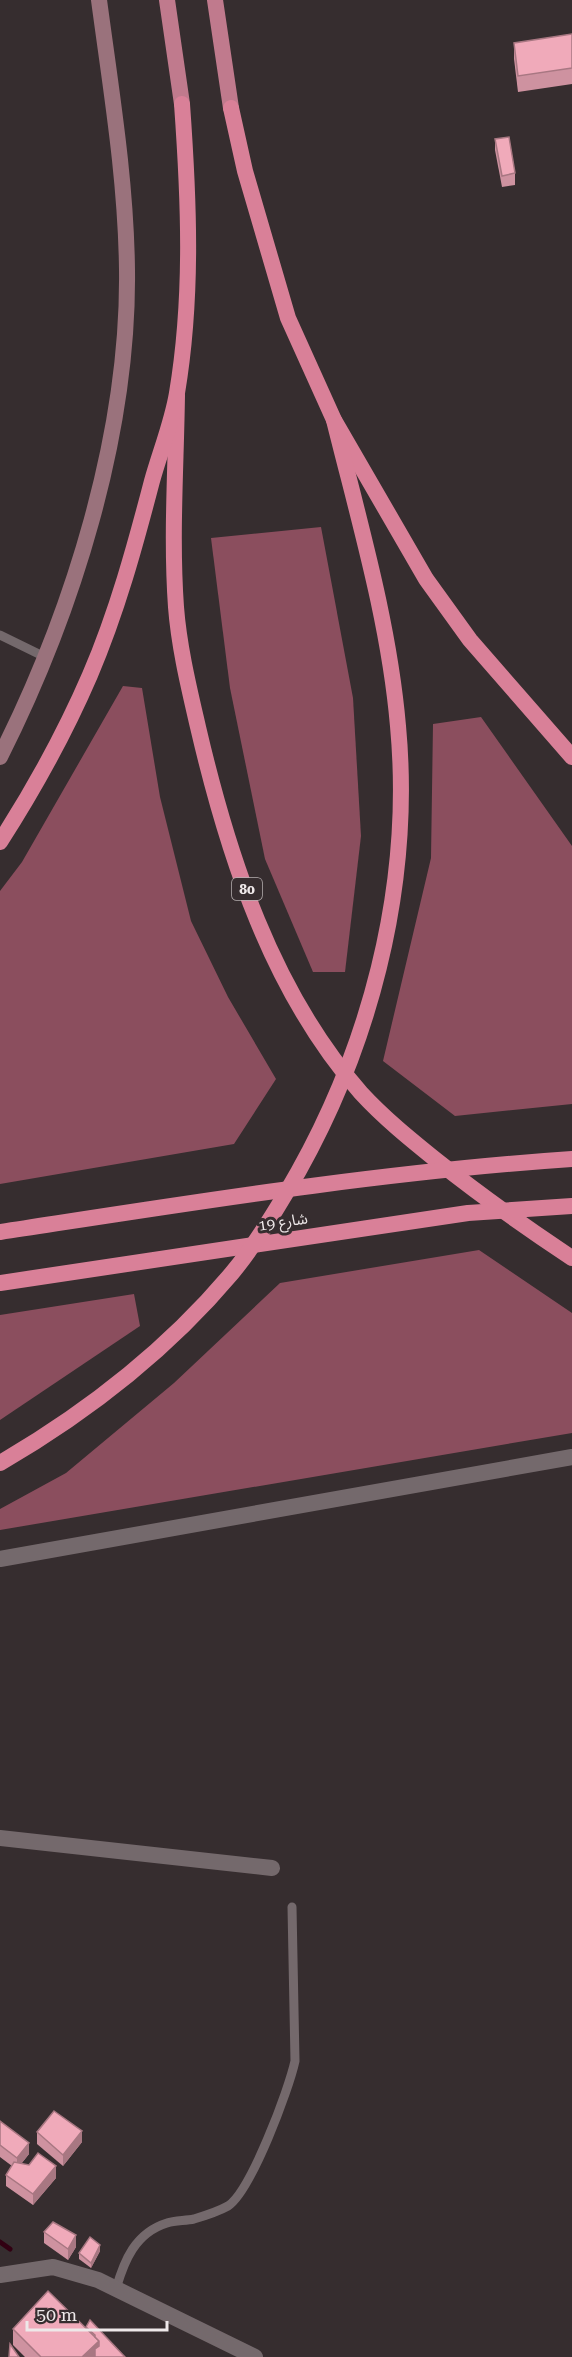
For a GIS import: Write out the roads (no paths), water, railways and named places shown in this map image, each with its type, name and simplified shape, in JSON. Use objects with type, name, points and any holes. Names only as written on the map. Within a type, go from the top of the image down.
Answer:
[{"type":"highway","points":[[0,842],[30,794],[91,674],[126,573],[177,395],[189,255],[182,104]]},
{"type":"highway","points":[[231,108],[245,171],[288,318],[334,420],[426,579],[470,640],[572,757]]},
{"type":"highway","name":"80","points":[[177,395],[174,537],[176,609],[188,685],[205,757],[226,830],[249,897],[279,970],[316,1035],[361,1093],[389,1121],[456,1176],[525,1227],[572,1258]]},
{"type":"highway","points":[[0,1463],[82,1411],[135,1368],[186,1322],[233,1272],[271,1217],[309,1155],[332,1107],[362,1028],[383,953],[395,883],[400,805],[399,729],[387,644],[334,420]]},
{"type":"highway","name":"شارع 19","points":[[0,1232],[191,1203],[474,1165],[572,1159]]},
{"type":"highway","name":"شارع 19","points":[[0,1283],[468,1213],[572,1206]]},
{"type":"main road","points":[[0,757],[20,717],[69,594],[109,445],[122,358],[127,272],[124,188],[99,0]]},
{"type":"main road","points":[[167,0],[182,104]]},
{"type":"main road","points":[[215,0],[231,108]]},
{"type":"street","points":[[0,1559],[572,1457]]},
{"type":"street","points":[[0,1838],[272,1868]]},
{"type":"street","points":[[0,2274],[52,2267],[98,2280],[255,2357]]},
{"type":"lane","points":[[0,635],[45,657]]},
{"type":"lane","points":[[116,2289],[124,2261],[135,2245],[147,2234],[166,2223],[194,2219],[230,2205],[249,2179],[291,2080],[295,2061],[292,1907]]},
{"type":"waterway","points":[[0,2242],[10,2249]]}]
